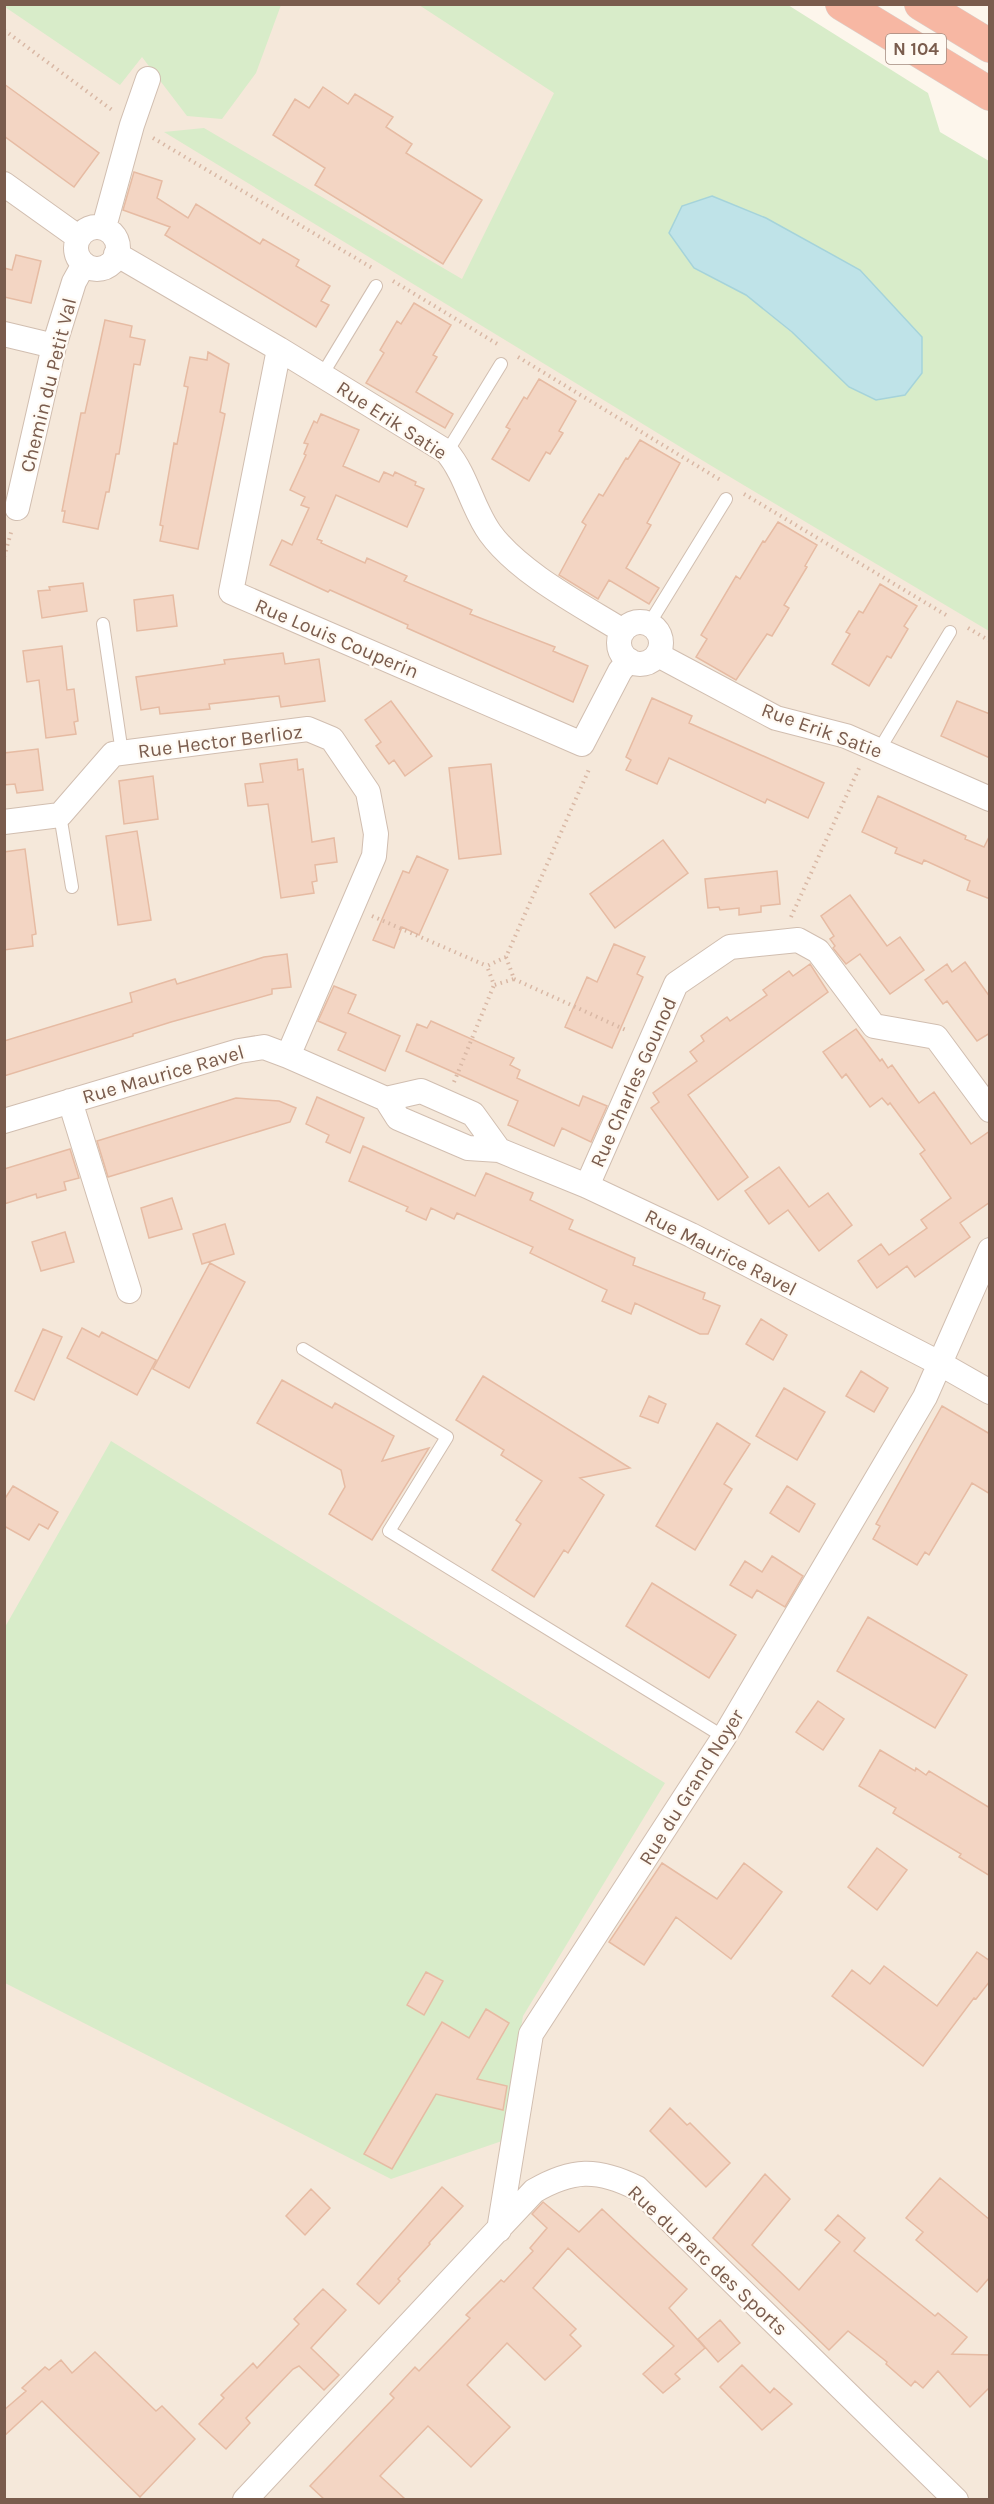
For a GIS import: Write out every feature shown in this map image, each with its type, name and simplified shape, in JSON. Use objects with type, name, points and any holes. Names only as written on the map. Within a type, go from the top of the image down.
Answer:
[{"type":"highway","name":"N 104","points":[[842,4],[990,94]]},
{"type":"highway","name":"N 104","points":[[921,4],[990,46]]},
{"type":"street","points":[[104,228],[132,125],[148,80]]},
{"type":"street","points":[[4,184],[78,237]]},
{"type":"street","points":[[89,228],[104,228],[115,237],[117,243],[116,254],[111,263],[98,268],[84,264],[76,249],[78,237],[89,228]]},
{"type":"street","name":"Rue Erik Satie","points":[[116,254],[279,349],[447,452],[458,465],[489,532],[507,553],[523,567],[623,631]]},
{"type":"street","name":"Chemin du Petit Val","points":[[17,508],[54,346],[74,282],[84,264]]},
{"type":"street","points":[[4,334],[54,346]]},
{"type":"street","name":"Rue Louis Couperin","points":[[279,349],[231,592],[582,744]]},
{"type":"street","points":[[640,621],[653,625],[662,642],[658,654],[648,662],[641,664],[624,656],[619,643],[623,631],[633,623],[640,621]]},
{"type":"street","name":"Rue Erik Satie","points":[[658,654],[776,717],[846,736],[990,799]]},
{"type":"street","points":[[582,744],[620,671],[629,660]]},
{"type":"street","name":"Rue Hector Berlioz","points":[[60,815],[113,754],[308,729],[332,739],[368,792],[376,834],[374,856],[288,1056]]},
{"type":"street","points":[[4,822],[60,815]]},
{"type":"street","name":"Rue Charles Gounod","points":[[587,1186],[676,984],[730,947],[798,940],[818,951],[874,1026],[936,1037],[990,1110]]},
{"type":"street","name":"Rue Maurice Ravel","points":[[4,1121],[238,1051],[264,1047],[386,1099],[398,1118],[468,1148],[499,1150],[587,1186],[691,1235],[939,1363],[990,1392]]},
{"type":"street","points":[[386,1099],[421,1091],[473,1114],[499,1150]]},
{"type":"street","points":[[70,1101],[129,1291]]},
{"type":"street","name":"Rue du Grand Noyer","points":[[499,2230],[531,2034],[724,1737],[925,1397],[990,1250]]},
{"type":"street","name":"Rue du Parc des Sports","points":[[245,2499],[534,2191],[554,2180],[579,2173],[617,2178],[637,2188],[956,2499]]},
{"type":"lane","points":[[322,375],[376,286]]},
{"type":"lane","points":[[447,452],[501,364]]},
{"type":"lane","points":[[653,625],[654,616],[726,499]]},
{"type":"lane","points":[[104,624],[122,753]]},
{"type":"lane","points":[[875,748],[950,632]]},
{"type":"lane","points":[[60,815],[72,887]]},
{"type":"lane","points":[[303,1349],[447,1437],[389,1531],[724,1737]]},
{"type":"path","points":[[4,30],[132,125],[505,349]]},
{"type":"path","points":[[515,355],[727,484]]},
{"type":"path","points":[[737,490],[949,617]]},
{"type":"path","points":[[959,623],[990,641]]},
{"type":"path","points":[[487,966],[506,957],[591,765],[582,744]]},
{"type":"path","points":[[785,941],[789,920],[875,748]]},
{"type":"path","points":[[351,907],[487,966],[494,985],[446,1102]]},
{"type":"path","points":[[506,957],[514,979]]},
{"type":"path","points":[[494,985],[514,979],[651,1041]]},
{"type":"shaded area","points":[[5,5],[624,5],[989,213],[989,2499],[5,2500]]},
{"type":"green space","points":[[5,4],[281,5],[256,73],[222,119],[187,116],[142,57],[120,85],[5,7]]},
{"type":"green space","points":[[419,5],[788,5],[928,93],[940,132],[989,161],[989,631],[710,465],[164,132],[204,128],[462,279],[554,93]],"holes":[[[712,196],[766,218],[860,270],[922,337],[922,373],[905,395],[791,332],[746,295],[694,268]]]},
{"type":"green space","points":[[111,1441],[665,1783],[523,2016],[502,2141],[391,2179],[5,1983],[5,1627]]},
{"type":"water","points":[[712,196],[766,218],[860,270],[922,337],[922,373],[905,395],[876,400],[849,387],[792,332],[746,295],[694,268],[669,233],[682,206]]},
{"type":"building","points":[[4,84],[99,153],[74,187],[4,136]]},
{"type":"building","points":[[323,87],[348,104],[355,94],[393,117],[386,127],[412,144],[406,153],[482,200],[443,264],[315,185],[325,168],[273,135],[295,99],[309,108]]},
{"type":"building","points":[[134,172],[162,181],[157,198],[188,218],[196,204],[260,244],[263,239],[299,260],[296,266],[330,286],[321,301],[329,305],[316,327],[165,235],[170,227],[123,210]]},
{"type":"building","points":[[16,255],[41,261],[31,303],[4,297],[4,268],[12,270]]},
{"type":"building","points":[[414,303],[451,325],[433,355],[437,357],[416,392],[453,414],[445,428],[366,383],[384,353],[380,350],[397,321],[401,324]]},
{"type":"building","points":[[105,320],[132,326],[130,337],[145,340],[140,365],[134,364],[119,454],[116,454],[109,492],[106,492],[98,529],[63,522],[65,511],[62,511],[81,413],[85,413]]},
{"type":"building","points":[[208,352],[229,364],[220,412],[225,414],[198,549],[160,541],[163,526],[160,525],[174,443],[177,444],[188,387],[184,386],[190,357],[207,360]]},
{"type":"building","points":[[539,379],[576,401],[559,431],[563,433],[550,454],[546,452],[529,481],[492,459],[510,429],[506,427],[524,397],[527,399]]},
{"type":"building","points":[[321,414],[359,430],[343,466],[379,482],[384,472],[393,476],[395,472],[416,482],[415,485],[424,489],[407,527],[336,495],[317,539],[365,563],[367,558],[407,576],[404,581],[472,610],[470,614],[555,647],[553,651],[588,666],[573,702],[407,628],[408,625],[270,565],[282,540],[292,545],[309,508],[301,505],[305,497],[290,490],[306,455],[304,454],[308,444],[304,443],[314,421],[317,423]]},
{"type":"building","points":[[640,440],[680,463],[647,523],[651,525],[626,568],[659,588],[649,604],[609,580],[598,599],[559,575],[586,525],[582,522],[599,494],[603,496]]},
{"type":"building","points":[[778,522],[817,545],[805,566],[807,567],[784,605],[789,608],[772,636],[767,634],[736,680],[696,657],[707,639],[701,635],[736,576],[740,579],[763,541],[765,542]]},
{"type":"building","points":[[83,583],[87,611],[42,618],[38,591],[50,590],[49,587]]},
{"type":"building","points":[[880,584],[917,606],[904,626],[908,629],[891,658],[887,656],[869,686],[832,664],[850,634],[846,632],[859,611],[863,613]]},
{"type":"building","points":[[173,595],[177,626],[137,631],[134,600]]},
{"type":"building","points":[[62,646],[67,690],[74,689],[78,721],[74,722],[76,734],[46,738],[39,680],[27,682],[23,651]]},
{"type":"building","points":[[283,653],[285,664],[319,659],[325,701],[281,707],[279,696],[209,704],[210,709],[160,714],[159,707],[141,710],[136,677],[225,664],[224,660]]},
{"type":"building","points":[[652,698],[692,716],[689,723],[824,783],[808,818],[767,799],[765,803],[669,758],[657,784],[626,770],[631,760],[626,757]]},
{"type":"building","points":[[391,701],[432,756],[405,776],[394,760],[389,764],[376,746],[381,742],[365,720]]},
{"type":"building","points":[[957,701],[990,714],[990,758],[941,736]]},
{"type":"building","points":[[38,749],[43,790],[17,793],[15,784],[4,785],[4,753]]},
{"type":"building","points":[[297,759],[298,770],[303,769],[312,842],[334,838],[337,862],[315,865],[317,881],[312,882],[314,893],[281,898],[268,804],[248,806],[245,784],[263,782],[260,764]]},
{"type":"building","points":[[491,764],[501,854],[459,859],[449,768]]},
{"type":"building","points":[[153,776],[158,819],[124,824],[119,781]]},
{"type":"building","points":[[878,796],[966,836],[965,839],[984,847],[990,835],[990,899],[967,890],[970,881],[924,860],[922,864],[895,853],[897,848],[862,832]]},
{"type":"building","points":[[137,831],[151,920],[118,925],[106,836]]},
{"type":"building","points":[[663,840],[688,873],[615,928],[590,894]]},
{"type":"building","points":[[25,849],[36,934],[32,935],[33,946],[4,950],[4,852]]},
{"type":"building","points":[[417,856],[448,870],[419,935],[402,927],[394,948],[373,940],[403,871],[409,873]]},
{"type":"building","points":[[777,871],[780,904],[761,906],[761,912],[739,915],[739,908],[720,910],[719,907],[708,908],[705,879]]},
{"type":"building","points":[[850,895],[887,946],[900,937],[924,970],[890,994],[860,954],[846,964],[833,948],[835,946],[830,939],[834,936],[821,916]]},
{"type":"building","points":[[614,944],[645,957],[637,974],[643,977],[612,1048],[565,1027],[587,977],[597,982]]},
{"type":"building","points":[[287,954],[291,987],[272,989],[272,994],[171,1022],[4,1076],[4,1041],[132,1002],[130,993],[175,979],[177,984],[264,957]]},
{"type":"building","points":[[965,962],[990,997],[990,1033],[977,1041],[947,1001],[943,1004],[925,980],[947,964],[952,972]]},
{"type":"building","points":[[810,964],[828,992],[688,1095],[748,1177],[718,1200],[651,1108],[659,1102],[653,1093],[697,1061],[690,1052],[704,1041],[701,1036],[727,1017],[730,1021],[767,995],[763,990],[789,971],[793,976]]},
{"type":"building","points":[[334,986],[356,995],[348,1013],[400,1036],[385,1071],[338,1050],[346,1033],[318,1021]]},
{"type":"building","points":[[431,1021],[514,1058],[510,1065],[520,1070],[517,1078],[579,1106],[583,1096],[607,1106],[591,1142],[562,1128],[554,1146],[508,1125],[518,1101],[406,1051],[417,1024],[427,1028]]},
{"type":"building","points":[[856,1029],[880,1061],[882,1059],[888,1068],[892,1065],[919,1103],[934,1092],[971,1144],[990,1131],[990,1202],[960,1223],[970,1237],[915,1277],[907,1266],[877,1288],[858,1261],[881,1244],[889,1255],[927,1228],[921,1220],[951,1198],[920,1154],[925,1150],[890,1103],[888,1105],[882,1098],[870,1107],[846,1074],[842,1078],[823,1052]]},
{"type":"building","points":[[317,1097],[364,1118],[350,1153],[326,1142],[329,1135],[306,1124]]},
{"type":"building","points":[[236,1098],[279,1101],[296,1108],[290,1122],[108,1177],[97,1141]]},
{"type":"building","points":[[363,1146],[475,1196],[486,1173],[533,1193],[530,1200],[573,1220],[569,1229],[635,1258],[633,1265],[705,1293],[703,1299],[720,1306],[708,1334],[700,1334],[635,1303],[631,1314],[602,1301],[607,1290],[530,1253],[533,1247],[457,1213],[454,1219],[431,1208],[426,1220],[406,1211],[408,1207],[349,1181]]},
{"type":"building","points":[[70,1149],[79,1178],[64,1182],[66,1190],[37,1198],[36,1194],[4,1204],[4,1169]]},
{"type":"building","points":[[779,1167],[809,1207],[828,1193],[852,1225],[819,1251],[788,1210],[769,1224],[745,1191]]},
{"type":"building","points":[[172,1198],[182,1229],[149,1238],[141,1208]]},
{"type":"building","points":[[225,1224],[234,1254],[202,1264],[193,1234]]},
{"type":"building","points":[[65,1232],[74,1262],[41,1271],[32,1242]]},
{"type":"building","points":[[210,1263],[245,1282],[189,1388],[153,1369]]},
{"type":"building","points":[[761,1319],[787,1335],[773,1360],[746,1344]]},
{"type":"building","points":[[82,1328],[99,1337],[102,1332],[156,1360],[137,1395],[67,1358]]},
{"type":"building","points":[[43,1329],[62,1337],[34,1400],[15,1391]]},
{"type":"building","points":[[861,1371],[888,1388],[874,1412],[846,1396]]},
{"type":"building","points":[[483,1376],[630,1468],[580,1478],[604,1495],[568,1553],[564,1550],[534,1597],[492,1570],[521,1524],[516,1520],[542,1481],[501,1455],[504,1450],[456,1420]]},
{"type":"building","points":[[282,1380],[332,1408],[335,1403],[394,1436],[382,1461],[429,1448],[372,1540],[329,1514],[345,1487],[341,1470],[257,1423]]},
{"type":"building","points":[[784,1388],[825,1412],[797,1460],[756,1436]]},
{"type":"building","points":[[649,1396],[666,1404],[658,1423],[640,1416]]},
{"type":"building","points":[[942,1406],[990,1434],[990,1494],[972,1483],[929,1555],[925,1552],[917,1565],[873,1539],[880,1526],[876,1524]]},
{"type":"building","points":[[717,1423],[750,1444],[724,1484],[732,1489],[695,1550],[656,1526]]},
{"type":"building","points":[[13,1486],[58,1512],[48,1529],[39,1524],[29,1540],[4,1526],[4,1500]]},
{"type":"building","points":[[787,1486],[815,1504],[799,1532],[770,1513]]},
{"type":"building","points":[[772,1556],[803,1576],[785,1607],[757,1590],[752,1598],[730,1585],[745,1561],[762,1572]]},
{"type":"building","points":[[652,1583],[736,1635],[709,1678],[626,1626]]},
{"type":"building","points":[[868,1617],[967,1675],[935,1728],[837,1671]]},
{"type":"building","points":[[818,1701],[844,1719],[823,1750],[796,1732]]},
{"type":"building","points":[[880,1750],[915,1771],[916,1768],[926,1775],[929,1771],[990,1808],[990,1876],[959,1857],[961,1854],[893,1813],[896,1808],[859,1786]]},
{"type":"building","points":[[877,1848],[907,1870],[877,1910],[848,1887]]},
{"type":"building","points":[[662,1863],[717,1899],[744,1863],[782,1892],[731,1959],[676,1917],[644,1965],[609,1942]]},
{"type":"building","points":[[977,1952],[990,1961],[990,1981],[976,1999],[974,1998],[923,2066],[832,1996],[852,1970],[870,1984],[884,1966],[937,2006]]},
{"type":"building","points":[[426,1972],[443,1981],[424,2015],[407,2005]]},
{"type":"building","points":[[486,2009],[509,2023],[477,2079],[507,2086],[503,2110],[436,2094],[392,2169],[364,2154],[442,2022],[469,2038]]},
{"type":"building","points":[[670,2108],[687,2125],[690,2123],[730,2163],[706,2187],[650,2131]]},
{"type":"building","points":[[765,2174],[790,2199],[752,2245],[799,2290],[840,2242],[825,2230],[838,2215],[865,2238],[854,2251],[935,2316],[938,2313],[967,2337],[952,2354],[990,2355],[990,2387],[970,2407],[938,2371],[923,2388],[915,2381],[911,2386],[886,2364],[887,2362],[848,2331],[829,2350],[713,2238]]},
{"type":"building","points":[[940,2178],[990,2220],[990,2277],[977,2292],[916,2240],[923,2232],[906,2218]]},
{"type":"building","points":[[442,2187],[463,2206],[398,2279],[400,2281],[379,2304],[357,2284]]},
{"type":"building","points":[[311,2189],[330,2208],[305,2235],[286,2216]]},
{"type":"building","points":[[543,2202],[579,2232],[602,2209],[687,2289],[669,2308],[705,2348],[675,2374],[680,2379],[663,2393],[643,2374],[674,2346],[568,2248],[533,2288],[576,2329],[570,2335],[581,2346],[545,2380],[507,2343],[467,2385],[510,2427],[471,2467],[428,2426],[380,2476],[405,2499],[324,2499],[310,2486],[394,2398],[390,2394],[415,2367],[419,2371],[470,2318],[466,2315],[501,2280],[504,2282],[533,2251],[530,2248],[547,2228],[532,2214]]},
{"type":"building","points":[[323,2289],[346,2310],[311,2348],[339,2375],[324,2390],[299,2366],[293,2369],[246,2418],[250,2423],[226,2449],[199,2424],[224,2398],[221,2395],[253,2363],[257,2368],[299,2324],[294,2319]]},
{"type":"building","points":[[720,2320],[740,2343],[718,2362],[698,2339]]},
{"type":"building","points":[[95,2352],[156,2411],[162,2406],[195,2439],[140,2497],[42,2401],[4,2436],[4,2410],[26,2391],[22,2388],[45,2367],[49,2370],[61,2360],[72,2373]]},
{"type":"building","points":[[742,2365],[770,2393],[774,2388],[792,2404],[762,2430],[720,2387]]}]
